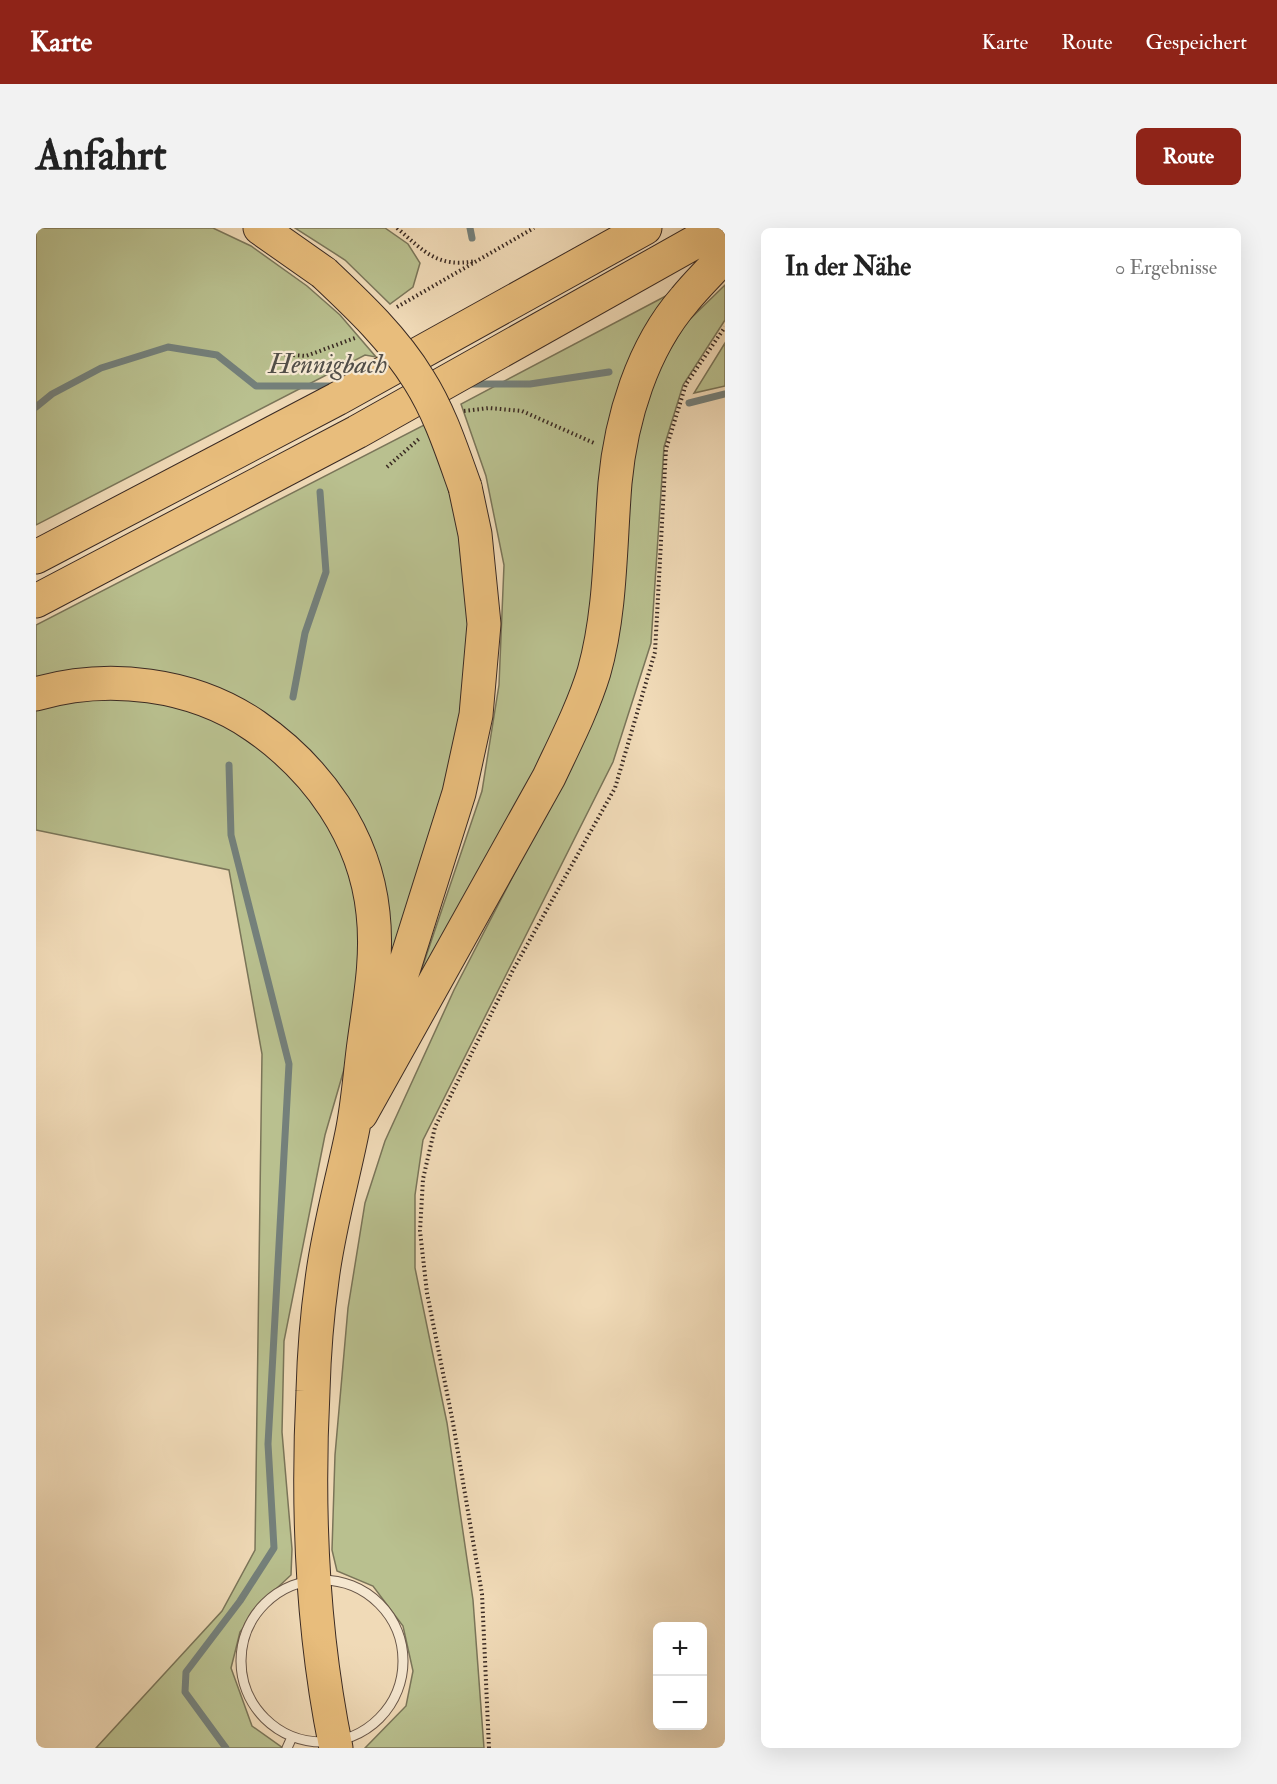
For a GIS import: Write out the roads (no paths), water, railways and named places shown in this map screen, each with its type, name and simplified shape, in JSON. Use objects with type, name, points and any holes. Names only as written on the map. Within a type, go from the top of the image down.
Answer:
[{"type":"highway","points":[[260,228],[324,273],[377,323],[420,380],[445,432],[465,487],[476,534],[484,624],[476,715],[459,793],[353,1128]]},
{"type":"highway","points":[[36,556],[337,399],[645,228]]},
{"type":"highway","points":[[36,601],[357,432],[720,228]]},
{"type":"highway","points":[[353,1128],[484,897],[549,777],[574,723],[594,672],[603,621],[619,454],[631,402],[644,366],[660,333],[684,300],[725,255]]},
{"type":"highway","points":[[36,532],[95,527]]},
{"type":"highway","points":[[36,694],[50,690],[101,684],[155,685],[194,695],[243,718],[283,746],[314,778],[341,816],[361,863],[373,909],[376,952],[353,1128],[322,1280],[313,1390],[311,1517],[314,1580],[322,1667],[336,1745]]},
{"type":"lane","points":[[314,1580],[349,1584],[375,1598],[394,1621],[403,1650],[402,1679],[390,1706],[369,1728],[336,1745],[292,1737],[270,1725],[254,1706],[243,1684],[240,1659],[244,1635],[255,1613],[273,1595],[295,1583],[314,1580]]},
{"type":"lane","points":[[287,1748],[292,1737]]},
{"type":"waterway","points":[[470,228],[472,238]]},
{"type":"waterway","name":"Hennigbach","points":[[36,407],[52,394],[101,368],[168,347],[217,355],[256,386],[334,386]]},
{"type":"waterway","name":"Hennigbach","points":[[468,384],[530,384],[609,372]]},
{"type":"waterway","name":"Hennigbach","points":[[689,403],[725,394]]},
{"type":"waterway","points":[[293,697],[305,633],[326,572],[320,492]]},
{"type":"waterway","points":[[226,1748],[185,1692],[186,1672],[240,1601],[274,1548],[268,1444],[289,1064],[231,835],[229,765]]}]
